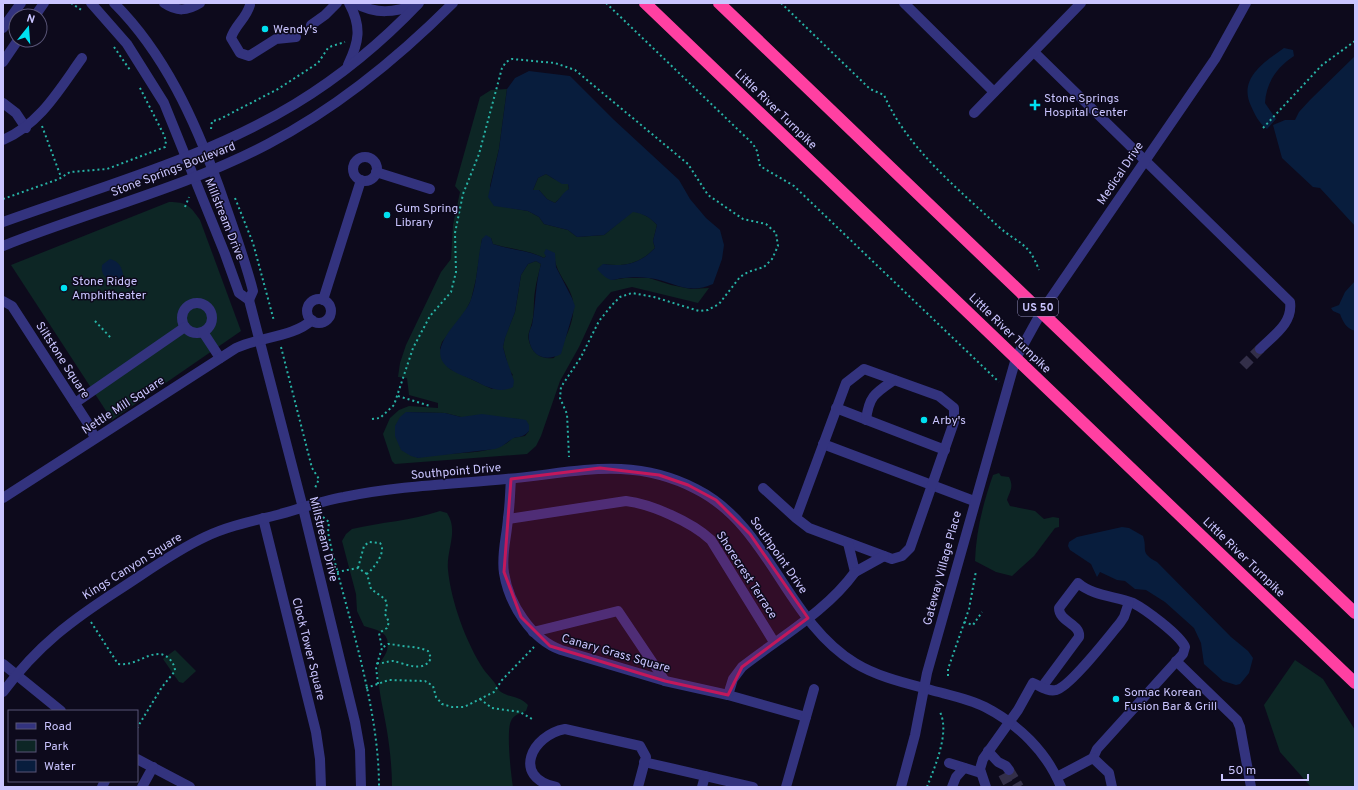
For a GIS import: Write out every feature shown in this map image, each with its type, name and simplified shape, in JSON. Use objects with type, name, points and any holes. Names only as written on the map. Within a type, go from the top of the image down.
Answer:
[{"type":"highway","name":"Little River Turnpike","points":[[645,3],[1355,683]]},
{"type":"highway","name":"US 50","points":[[719,3],[1042,311],[1355,613]]},
{"type":"street","points":[[3,28],[21,3]]},
{"type":"street","name":"Millstream Drive","points":[[91,3],[127,44],[146,71],[164,102],[225,254],[239,293],[249,300]]},
{"type":"street","name":"Millstream Drive","points":[[114,3],[142,35],[177,89],[204,148],[248,270],[253,292],[249,300],[303,508],[355,722],[360,750],[360,787]]},
{"type":"street","points":[[164,3],[179,10],[190,9],[195,4]]},
{"type":"street","points":[[179,3],[186,6],[195,4]]},
{"type":"street","points":[[311,25],[325,15],[337,3]]},
{"type":"street","points":[[347,68],[358,38],[357,24],[349,3]]},
{"type":"street","points":[[355,3],[377,11],[393,12],[418,4]]},
{"type":"street","name":"Stone Springs Boulevard","points":[[3,246],[194,177],[268,144],[306,123],[346,96],[383,67],[453,3]]},
{"type":"street","points":[[904,3],[994,92]]},
{"type":"street","points":[[974,113],[1082,3]]},
{"type":"street","name":"Medical Drive","points":[[1016,358],[1042,311],[1215,58],[1246,3]]},
{"type":"street","name":"Stone Springs Boulevard","points":[[3,222],[186,157],[250,127],[294,104],[347,68],[390,33],[418,4]]},
{"type":"street","points":[[250,6],[247,15],[236,27],[231,38],[240,53],[249,56],[276,39],[296,36]]},
{"type":"street","points":[[3,62],[13,48]]},
{"type":"street","points":[[1034,52],[1215,227],[1290,302],[1291,311],[1288,320],[1260,349]]},
{"type":"street","points":[[3,140],[26,128],[44,111],[82,58]]},
{"type":"street","points":[[3,103],[16,114],[26,128]]},
{"type":"street","points":[[365,157],[372,159],[376,166],[376,172],[369,180],[361,180],[355,176],[353,169],[358,160],[365,157]]},
{"type":"street","points":[[376,172],[430,189]]},
{"type":"street","points":[[323,300],[361,180]]},
{"type":"street","points":[[315,300],[323,300],[331,309],[330,317],[320,323],[312,320],[307,312],[310,305],[315,300]]},
{"type":"street","name":"Siltstone Square","points":[[3,301],[12,306],[75,403],[95,438]]},
{"type":"street","points":[[192,304],[201,304],[209,309],[212,317],[210,326],[203,332],[193,333],[185,328],[182,319],[184,310],[192,304]]},
{"type":"street","name":"Nettle Mill Square","points":[[3,498],[236,348],[293,331],[303,327],[312,320]]},
{"type":"street","points":[[75,403],[185,328]]},
{"type":"street","points":[[203,332],[220,358]]},
{"type":"street","name":"Gateway Village Place","points":[[901,787],[924,688],[974,501],[1016,358]]},
{"type":"street","points":[[763,488],[796,518],[809,528],[892,559],[902,556],[910,548],[945,450],[954,422],[954,408],[939,396],[864,369],[846,383],[796,518]]},
{"type":"street","points":[[866,420],[868,405],[874,396],[894,380]]},
{"type":"street","points":[[836,408],[945,450]]},
{"type":"street","points":[[823,444],[974,501]]},
{"type":"street","name":"Southpoint Drive","points":[[303,508],[344,497],[391,490],[511,479],[600,468],[641,471],[688,485],[716,500],[738,520],[750,534],[808,618],[831,645],[859,666],[882,676],[981,705],[1008,722],[1031,741],[1047,761],[1057,777],[1061,787]]},
{"type":"street","name":"Canary Grass Square","points":[[511,479],[503,563],[506,582],[521,617],[540,640],[561,650],[665,681],[728,695],[806,717]]},
{"type":"street","name":"Shorecrest Terrace","points":[[508,519],[626,501],[640,503],[656,508],[703,532],[711,540],[774,642]]},
{"type":"street","name":"Kings Canyon Square","points":[[3,692],[15,675],[45,643],[76,617],[183,548],[232,526],[303,508]]},
{"type":"street","name":"Clock Tower Square","points":[[263,518],[316,732],[320,759],[321,787]]},
{"type":"street","points":[[848,543],[855,572]]},
{"type":"street","points":[[728,695],[733,679],[742,667],[827,604],[843,588],[855,572],[884,556]]},
{"type":"street","points":[[1042,687],[1079,637],[1077,630],[1061,617],[1059,613],[1059,608],[1078,583],[1098,594],[1129,602],[1144,611],[1181,641],[1184,650],[1176,661],[1095,751],[1093,758],[1057,777]]},
{"type":"street","points":[[986,787],[981,773],[981,762],[1018,710],[1033,683],[1054,690],[1068,683],[1124,617],[1129,602]]},
{"type":"street","points":[[533,632],[618,611],[665,681]]},
{"type":"street","points":[[1176,661],[1237,720],[1240,726],[1251,787]]},
{"type":"street","points":[[3,664],[60,710]]},
{"type":"street","points":[[786,787],[814,689]]},
{"type":"street","points":[[556,787],[539,782],[534,776],[530,762],[535,748],[558,731],[574,730],[634,743],[640,746],[646,757],[638,787]]},
{"type":"street","points":[[988,751],[1005,770]]},
{"type":"street","points":[[1093,758],[1109,772],[1112,787]]},
{"type":"street","points":[[138,760],[190,787]]},
{"type":"street","points":[[644,762],[753,787]]},
{"type":"street","points":[[949,763],[981,773]]},
{"type":"street","points":[[142,787],[153,767]]},
{"type":"street","points":[[952,787],[956,777],[964,768]]},
{"type":"street","points":[[702,787],[705,776]]},
{"type":"path","points":[[71,3],[84,13]]},
{"type":"path","points":[[606,3],[753,144],[760,166],[794,186],[1006,390]]},
{"type":"path","points":[[781,3],[870,89],[884,95],[894,118],[929,161],[1000,228],[1023,243],[1032,254],[1039,270]]},
{"type":"path","points":[[110,41],[130,71]]},
{"type":"path","points":[[211,129],[212,122],[278,88],[318,63],[328,48],[347,41]]},
{"type":"path","points":[[1263,128],[1322,65],[1355,41]]},
{"type":"path","points":[[372,419],[380,418],[386,414],[398,396],[408,359],[413,348],[430,316],[451,292],[454,282],[455,233],[463,194],[479,154],[502,68],[506,62],[512,59],[540,60],[575,70],[594,84],[688,164],[708,195],[742,219],[766,224],[776,233],[778,246],[775,256],[767,264],[740,277],[719,304],[708,310],[699,311],[654,297],[632,293],[620,297],[616,301],[599,321],[581,357],[561,387],[560,398],[567,414],[569,457]]},
{"type":"path","points":[[138,83],[156,117],[166,141],[164,147]]},
{"type":"path","points":[[42,125],[61,177]]},
{"type":"path","points":[[3,200],[78,170],[107,169],[164,147],[172,149]]},
{"type":"path","points":[[185,207],[189,197]]},
{"type":"path","points":[[95,321],[111,338]]},
{"type":"path","points":[[281,347],[312,468],[320,479],[314,488]]},
{"type":"path","points":[[398,396],[406,400],[430,406]]},
{"type":"path","points":[[323,516],[329,522],[328,532],[366,688],[378,748],[379,787]]},
{"type":"path","points":[[358,568],[364,546],[369,542],[380,543],[383,547],[382,553],[367,574]]},
{"type":"path","points":[[337,572],[358,568],[367,574],[371,589],[385,599],[387,604],[385,614],[389,622],[387,628],[379,633],[382,648],[375,671],[378,684]]},
{"type":"path","points":[[948,676],[948,669],[972,600],[976,571]]},
{"type":"path","points":[[964,622],[973,624],[982,612]]},
{"type":"path","points":[[89,620],[118,664],[129,664],[160,654],[167,657],[174,664],[175,671],[162,687],[138,726]]},
{"type":"path","points":[[366,688],[389,680],[425,681],[435,689],[438,700],[452,707],[464,706],[494,692],[502,680],[540,640]]},
{"type":"path","points":[[377,663],[381,664],[392,661],[417,668],[431,658],[428,651],[423,649],[391,644],[388,644],[382,648]]},
{"type":"path","points":[[480,699],[492,708],[520,712],[532,719]]},
{"type":"path","points":[[927,787],[940,750],[943,727],[940,712]]},
{"type":"highlighted area","points":[[600,468],[659,475],[688,485],[716,500],[750,534],[808,618],[742,667],[728,695],[665,681],[550,646],[521,617],[504,572],[511,479]]},
{"type":"green space","points":[[507,89],[499,149],[490,186],[494,205],[528,211],[539,217],[544,224],[568,230],[577,237],[604,235],[633,211],[640,213],[657,225],[653,241],[655,248],[644,258],[631,263],[618,265],[603,264],[612,280],[625,278],[649,278],[691,289],[709,288],[698,303],[632,287],[611,292],[597,308],[579,347],[560,381],[541,436],[536,446],[527,454],[395,464],[392,461],[383,434],[390,418],[399,410],[409,406],[438,408],[438,403],[409,395],[407,378],[398,377],[400,363],[406,345],[441,272],[451,259],[453,225],[460,192],[455,186],[480,97],[491,90]],"holes":[[[491,238],[493,244],[525,251],[544,258],[546,256],[555,261],[558,271],[570,292],[573,305],[572,321],[562,345],[554,358],[541,357],[532,349],[528,336],[533,317],[535,288],[541,264],[536,261],[528,264],[521,275],[515,312],[505,337],[503,347],[509,370],[513,375],[492,389],[450,369],[440,348],[442,342],[463,316],[471,300],[482,239]],[[406,412],[445,413],[461,417],[520,419],[529,431],[525,436],[512,438],[505,444],[495,448],[482,451],[417,458]]]},
{"type":"green space","points":[[546,174],[554,179],[568,184],[569,189],[555,203],[547,199],[539,190],[533,190],[538,178]]},
{"type":"green space","points":[[169,202],[180,203],[188,206],[200,220],[241,331],[112,420],[11,265]]},
{"type":"green space","points":[[999,473],[1001,476],[1009,477],[1010,480],[1011,489],[1007,500],[1010,506],[1035,511],[1044,519],[1053,517],[1059,518],[1059,527],[1055,528],[1034,556],[1012,576],[996,572],[975,561],[978,528],[983,507],[993,475]]},
{"type":"green space","points":[[440,511],[447,513],[452,527],[448,570],[452,595],[465,635],[477,659],[500,691],[504,694],[522,700],[528,705],[526,711],[513,717],[510,726],[509,753],[513,787],[392,787],[389,745],[378,678],[379,666],[386,653],[388,645],[387,639],[381,632],[364,626],[357,611],[356,594],[342,541],[346,534],[352,529],[418,517]]},
{"type":"green space","points":[[175,650],[196,671],[183,683],[179,682],[163,659]]},
{"type":"green space","points":[[1295,660],[1323,679],[1355,730],[1355,787],[1311,787],[1280,752],[1264,705]]},
{"type":"water","points":[[1284,48],[1293,50],[1294,56],[1282,65],[1270,82],[1265,103],[1276,119],[1267,129],[1259,121],[1251,106],[1248,96],[1248,88],[1250,79],[1261,65]]},
{"type":"water","points":[[1355,56],[1355,226],[1320,188],[1313,187],[1282,158],[1273,125],[1285,120],[1295,120],[1299,112],[1310,100]]},
{"type":"water","points":[[529,71],[570,76],[613,119],[679,180],[690,199],[706,218],[720,230],[724,245],[722,259],[713,284],[695,289],[680,287],[649,278],[630,277],[611,280],[597,269],[603,264],[618,265],[637,261],[644,258],[655,248],[653,241],[657,225],[646,216],[633,212],[604,235],[577,237],[568,230],[544,224],[539,217],[528,211],[494,206],[488,197],[499,149],[507,89],[515,78]],"holes":[[[546,174],[562,184],[568,184],[569,189],[555,203],[547,199],[539,190],[533,190],[538,178]]]},
{"type":"water","points":[[486,235],[491,238],[493,244],[532,253],[544,258],[546,256],[544,253],[546,249],[555,253],[556,267],[575,306],[561,354],[550,358],[545,358],[536,354],[529,340],[529,332],[532,325],[541,264],[536,261],[528,264],[521,275],[515,312],[503,347],[514,381],[513,387],[503,390],[494,389],[453,371],[442,361],[440,353],[446,336],[466,310],[470,302],[475,287],[480,247],[482,239]]},
{"type":"water","points":[[110,259],[117,262],[121,268],[124,281],[121,284],[107,279],[103,273],[102,265]]},
{"type":"water","points":[[1355,281],[1355,331],[1347,326],[1340,314],[1333,311],[1331,308],[1339,305],[1345,292]]},
{"type":"water","points":[[406,412],[445,413],[461,417],[482,414],[520,419],[526,420],[529,425],[529,431],[495,449],[418,458],[401,450],[395,436],[395,426],[400,417]]},
{"type":"water","points":[[1122,527],[1129,528],[1143,536],[1145,551],[1148,556],[1157,562],[1231,637],[1248,651],[1253,658],[1249,673],[1240,684],[1236,685],[1223,681],[1204,664],[1201,643],[1194,628],[1165,602],[1146,590],[1135,589],[1125,581],[1117,580],[1100,572],[1097,577],[1091,564],[1070,550],[1068,546],[1069,542],[1077,537]]},
{"type":"tunnel","points":[[1243,366],[1260,349]]},
{"type":"tunnel","points":[[1009,770],[1019,787]]},
{"type":"tunnel","points":[[1003,774],[1010,787]]},
{"type":"place","name":"Wendy's","points":[[265,29]]},
{"type":"place","name":"Stone Springs Hospital Center","points":[[1035,105]]},
{"type":"place","name":"Gum Spring Library","points":[[387,215]]},
{"type":"place","name":"Stone Ridge Amphitheater","points":[[64,288]]},
{"type":"place","name":"Arby's","points":[[924,420]]},
{"type":"place","name":"Somac Korean Fusion Bar & Grill","points":[[1116,699]]}]
